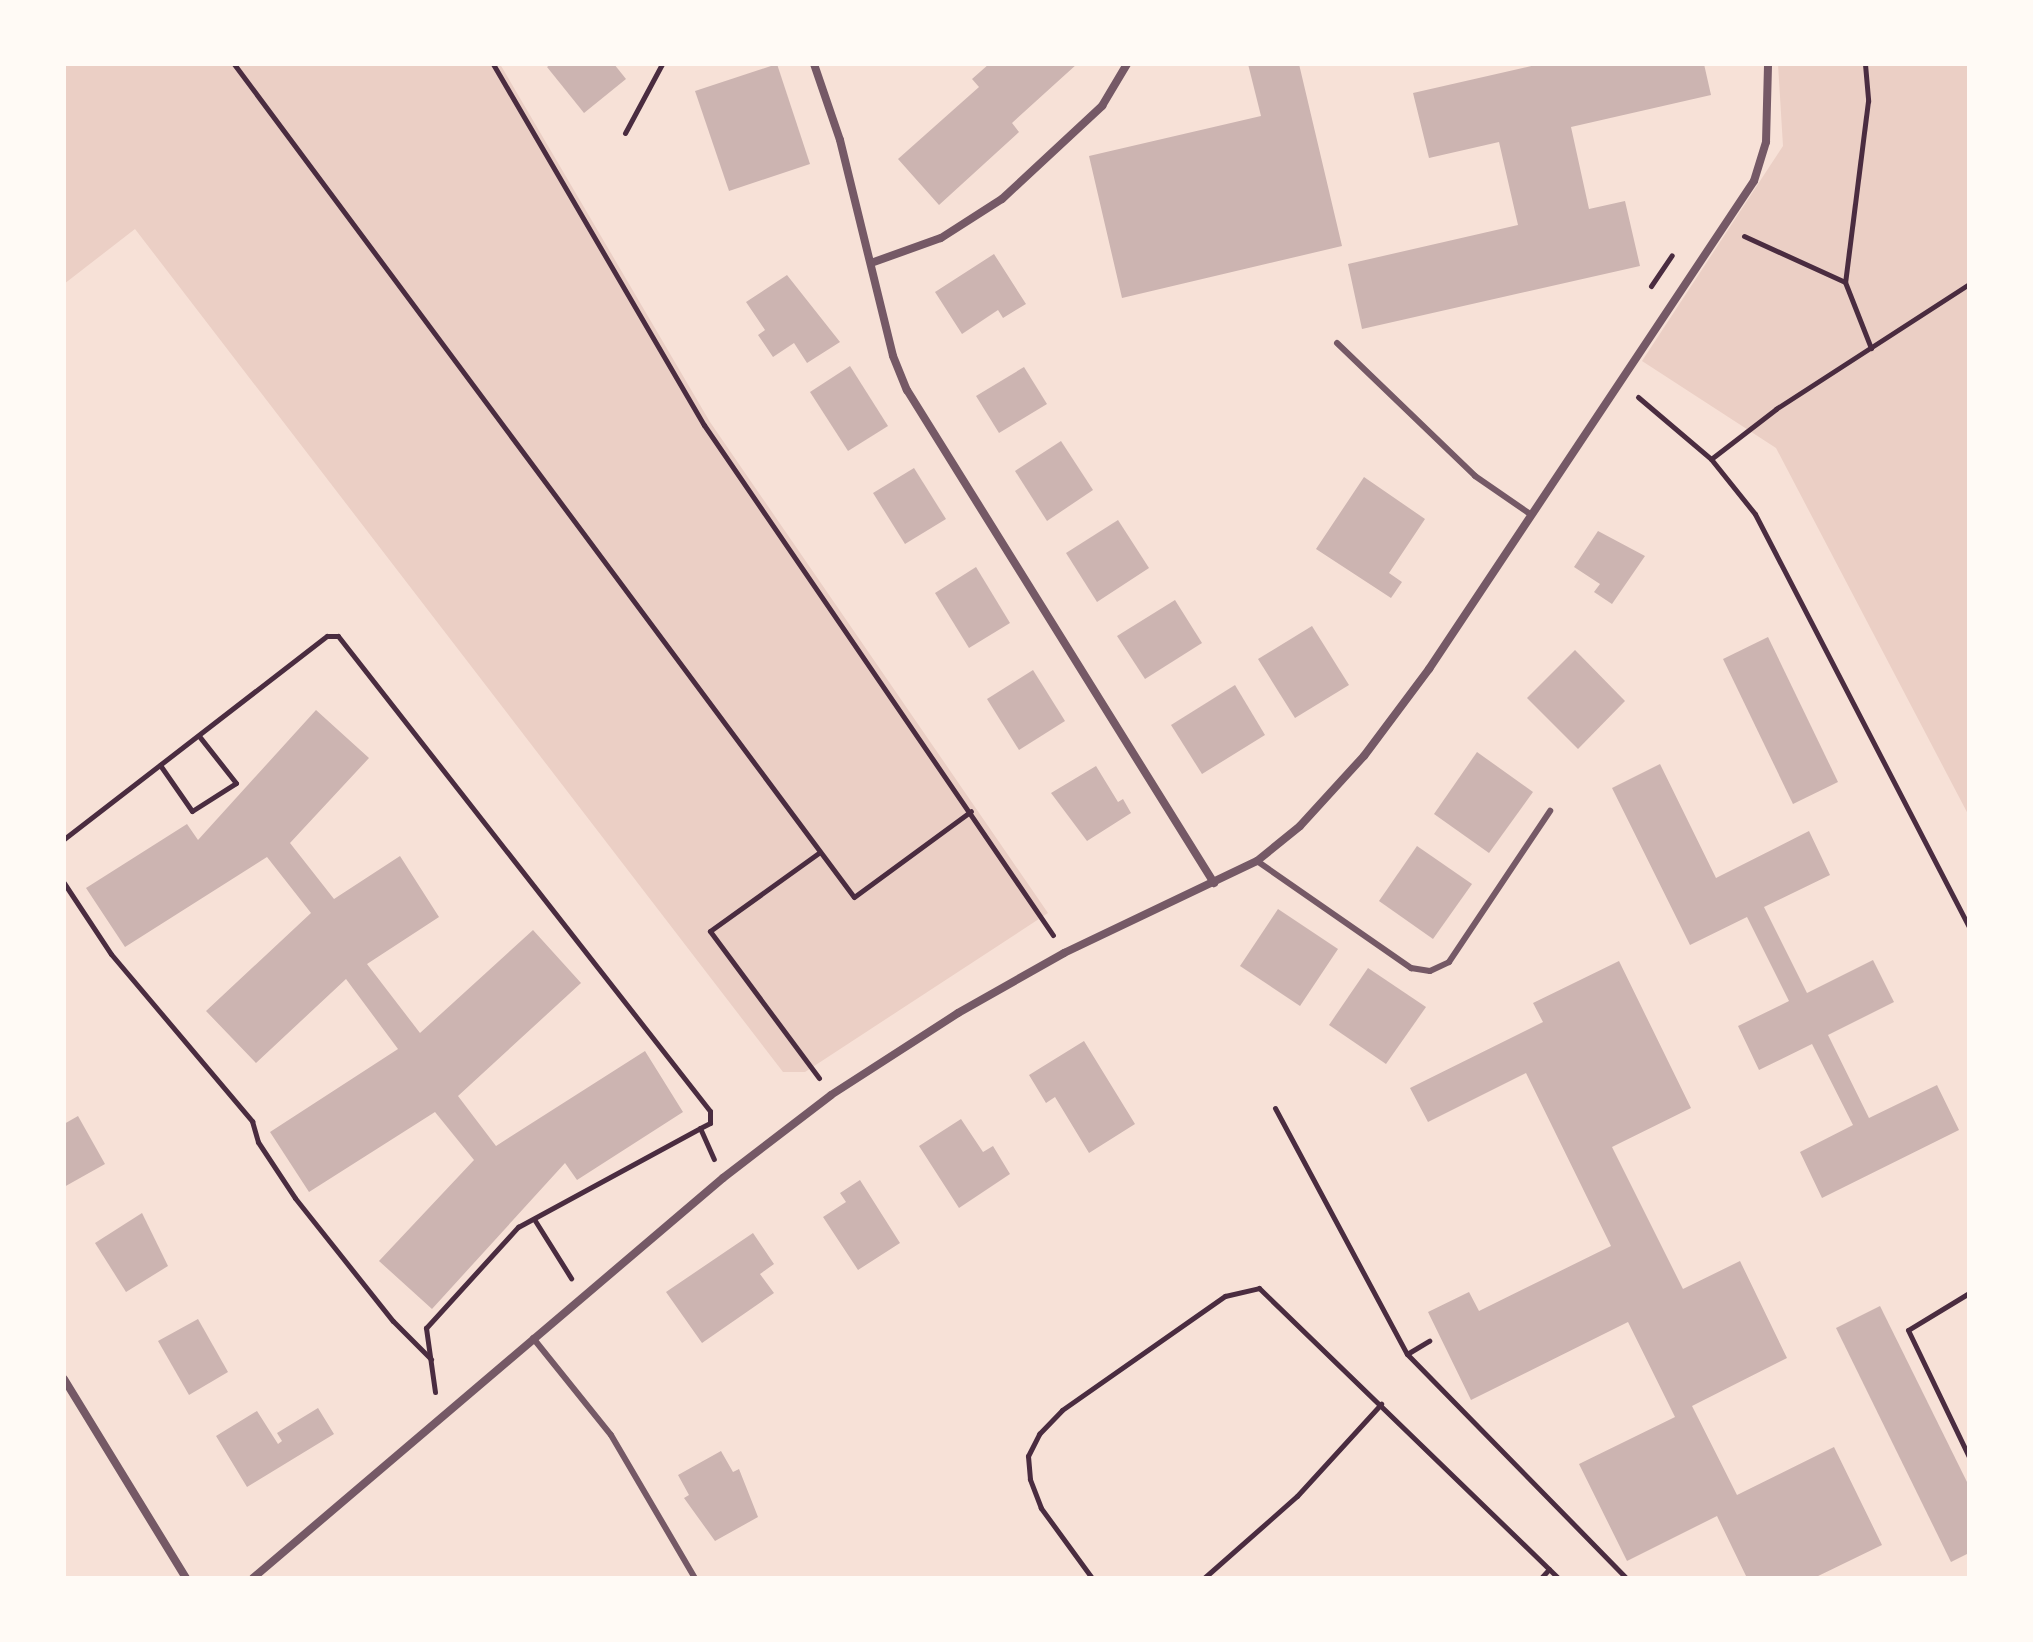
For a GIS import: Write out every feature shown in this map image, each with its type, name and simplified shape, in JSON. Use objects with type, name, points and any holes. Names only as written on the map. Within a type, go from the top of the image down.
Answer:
[{"type":"street","points":[[814,64],[840,140],[907,390],[1214,883]]},
{"type":"street","points":[[871,263],[941,238],[1002,199],[1102,106],[1127,64]]},
{"type":"street","points":[[253,1578],[723,1178],[831,1095],[1064,953],[1257,861],[1300,826],[1364,756],[1754,181],[1766,142],[1768,64]]},
{"type":"street","points":[[64,1379],[186,1578]]},
{"type":"lane","points":[[1337,343],[1475,476],[1530,514]]},
{"type":"lane","points":[[1257,861],[1411,968],[1430,971],[1449,962],[1550,811]]},
{"type":"lane","points":[[533,1338],[611,1435],[695,1578]]},
{"type":"path","points":[[234,64],[854,897],[971,811]]},
{"type":"path","points":[[493,64],[704,425],[971,811],[1064,953]]},
{"type":"path","points":[[625,133],[662,64]]},
{"type":"path","points":[[1865,64],[1868,101],[1845,282],[1871,349]]},
{"type":"path","points":[[1645,296],[1678,246]]},
{"type":"path","points":[[1767,246],[1845,282]]},
{"type":"path","points":[[1711,459],[1776,409],[1969,284]]},
{"type":"path","points":[[1617,379],[1711,459],[1755,514],[1969,927]]},
{"type":"path","points":[[64,839],[327,636],[338,636],[704,1103],[712,1117],[700,1128],[518,1227],[426,1328],[437,1421]]},
{"type":"path","points":[[160,765],[192,811],[236,783],[199,736]]},
{"type":"path","points":[[820,852],[710,931],[831,1095]]},
{"type":"path","points":[[64,883],[111,954],[252,1121],[258,1142],[295,1198],[393,1321],[431,1359]]},
{"type":"path","points":[[1275,1108],[1407,1354],[1626,1578]]},
{"type":"path","points":[[700,1128],[723,1178]]},
{"type":"path","points":[[534,1219],[560,1259]]},
{"type":"path","points":[[1092,1578],[1041,1508],[1028,1456],[1039,1434],[1062,1410],[1225,1296],[1259,1288],[1273,1297],[1558,1578]]},
{"type":"path","points":[[1969,1293],[1908,1330],[1969,1457]]},
{"type":"path","points":[[1407,1354],[1429,1341]]},
{"type":"path","points":[[1204,1578],[1297,1496],[1381,1404]]},
{"type":"path","points":[[1541,1578],[1549,1569]]},
{"type":"shaded area","points":[[64,64],[500,64],[710,422],[1048,913],[805,1072],[783,1072],[135,229],[64,284]]},
{"type":"shaded area","points":[[1778,64],[1969,64],[1969,816],[1776,448],[1642,361],[1783,146]]},
{"type":"building","points":[[551,64],[614,64],[626,79],[584,113],[547,67]]},
{"type":"building","points":[[777,64],[810,164],[729,191],[695,91]]},
{"type":"building","points":[[989,64],[1077,64],[1012,123],[1019,132],[939,205],[898,159],[979,87],[972,79]]},
{"type":"building","points":[[1248,64],[1299,64],[1342,246],[1122,298],[1089,156],[1261,116]]},
{"type":"building","points":[[1540,64],[1704,64],[1711,95],[1571,127],[1589,209],[1625,201],[1640,266],[1362,329],[1348,264],[1518,225],[1499,142],[1429,158],[1413,93]]},
{"type":"building","points":[[994,254],[1026,304],[1003,318],[998,310],[962,334],[935,292]]},
{"type":"building","points":[[787,275],[840,342],[807,363],[794,343],[773,357],[758,335],[765,330],[746,302]]},
{"type":"building","points":[[850,366],[888,426],[848,451],[810,392]]},
{"type":"building","points":[[1024,367],[1047,404],[999,433],[976,396]]},
{"type":"building","points":[[1061,441],[1093,490],[1047,521],[1015,471]]},
{"type":"building","points":[[914,468],[946,519],[905,544],[873,493]]},
{"type":"building","points":[[1364,477],[1425,519],[1389,573],[1402,582],[1391,598],[1316,549]]},
{"type":"building","points":[[1118,520],[1149,568],[1097,602],[1066,553]]},
{"type":"building","points":[[1598,531],[1645,556],[1612,604],[1594,592],[1600,584],[1574,567]]},
{"type":"building","points":[[976,567],[1010,623],[969,648],[935,593]]},
{"type":"building","points":[[1175,600],[1202,643],[1145,679],[1117,636]]},
{"type":"building","points":[[1312,626],[1349,685],[1295,718],[1258,659]]},
{"type":"building","points":[[1768,637],[1838,782],[1793,804],[1723,659]]},
{"type":"building","points":[[1575,650],[1625,701],[1578,749],[1527,698]]},
{"type":"building","points":[[1033,670],[1065,721],[1019,750],[987,699]]},
{"type":"building","points":[[1235,685],[1265,735],[1202,774],[1171,725]]},
{"type":"building","points":[[316,710],[369,758],[290,843],[334,899],[400,856],[439,917],[367,964],[420,1033],[533,930],[581,983],[458,1096],[496,1146],[645,1051],[683,1112],[577,1180],[565,1163],[432,1309],[379,1261],[474,1160],[435,1112],[309,1192],[270,1132],[398,1049],[346,979],[256,1063],[206,1011],[311,913],[267,857],[125,947],[86,888],[187,824],[198,840]]},
{"type":"building","points":[[1477,752],[1533,792],[1489,853],[1434,814]]},
{"type":"building","points":[[1660,764],[1716,878],[1809,831],[1830,875],[1764,907],[1807,993],[1873,960],[1894,1002],[1828,1035],[1869,1118],[1937,1085],[1959,1130],[1822,1198],[1800,1152],[1853,1125],[1812,1044],[1759,1070],[1738,1026],[1789,1001],[1747,917],[1690,945],[1612,788]]},
{"type":"building","points":[[1096,766],[1118,802],[1123,799],[1131,813],[1087,841],[1051,793]]},
{"type":"building","points":[[1417,846],[1472,884],[1433,939],[1379,901]]},
{"type":"building","points":[[1278,909],[1338,949],[1300,1006],[1240,966]]},
{"type":"building","points":[[1619,961],[1691,1108],[1612,1147],[1683,1289],[1740,1261],[1787,1358],[1692,1406],[1737,1495],[1834,1447],[1882,1545],[1814,1578],[1747,1578],[1717,1516],[1627,1561],[1579,1464],[1675,1417],[1628,1322],[1471,1400],[1428,1312],[1469,1292],[1479,1311],[1611,1246],[1526,1073],[1428,1122],[1410,1088],[1543,1022],[1533,1003]]},
{"type":"building","points":[[1368,968],[1426,1007],[1386,1064],[1329,1025]]},
{"type":"building","points":[[1084,1041],[1135,1124],[1089,1153],[1055,1097],[1046,1103],[1029,1075]]},
{"type":"building","points":[[78,1116],[105,1164],[64,1187],[64,1124]]},
{"type":"building","points":[[961,1119],[983,1152],[993,1146],[1010,1174],[959,1208],[919,1146]]},
{"type":"building","points":[[860,1180],[900,1243],[858,1270],[823,1217],[846,1202],[840,1193]]},
{"type":"building","points":[[142,1213],[168,1266],[126,1292],[95,1243]]},
{"type":"building","points":[[753,1233],[774,1264],[760,1274],[774,1293],[702,1343],[666,1292]]},
{"type":"building","points":[[1880,1306],[1969,1486],[1969,1553],[1951,1562],[1836,1328]]},
{"type":"building","points":[[198,1319],[228,1372],[189,1395],[158,1341]]},
{"type":"building","points":[[318,1408],[334,1434],[247,1487],[216,1436],[257,1411],[278,1444],[282,1441],[277,1433]]},
{"type":"building","points":[[721,1451],[733,1472],[739,1469],[758,1517],[715,1541],[684,1498],[689,1495],[678,1475]]}]
